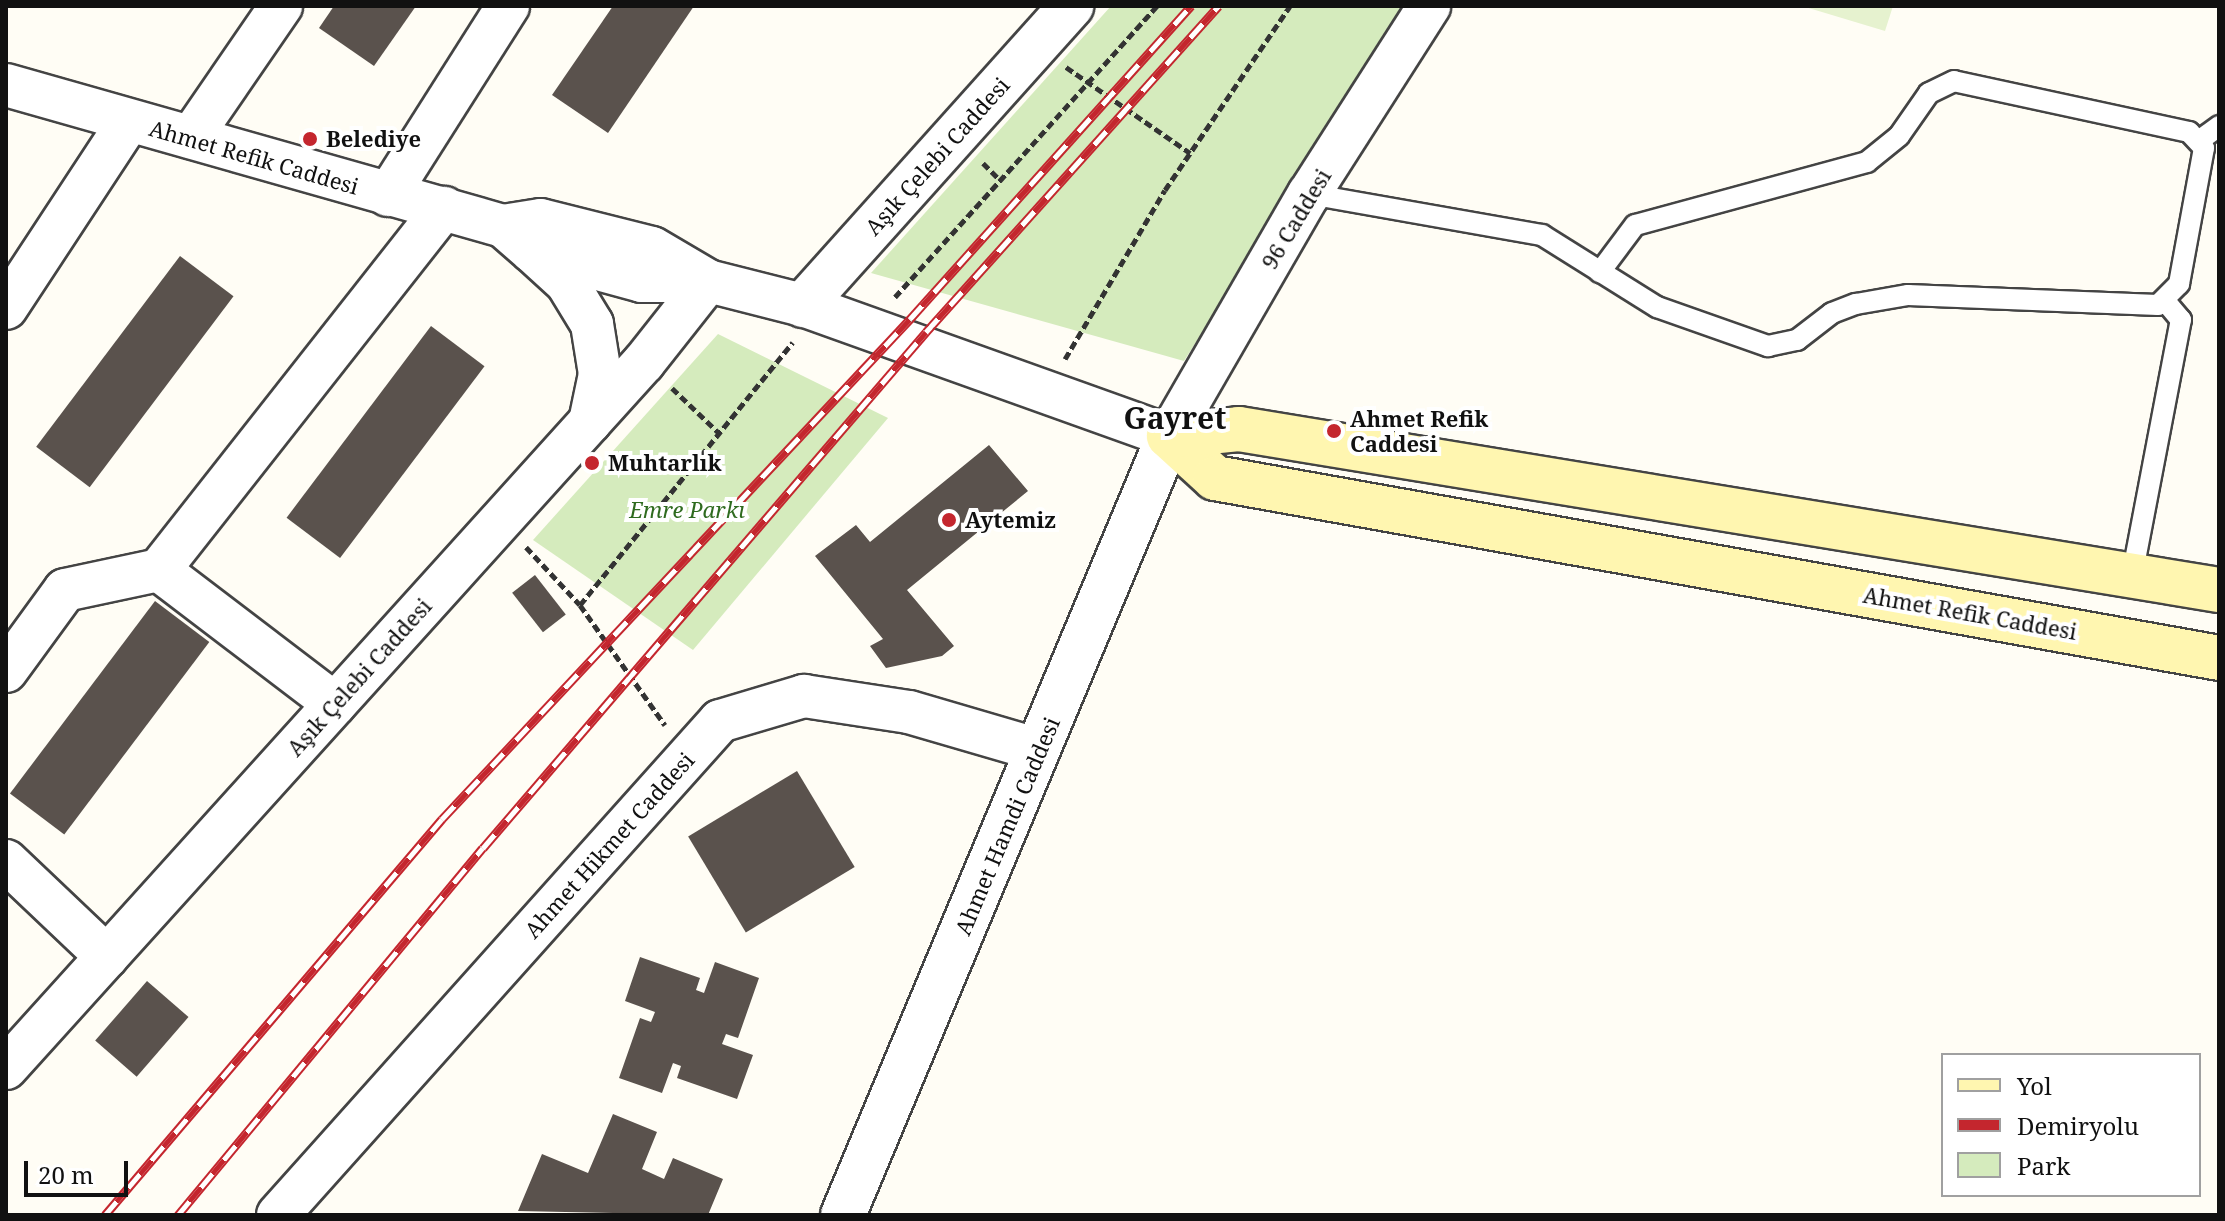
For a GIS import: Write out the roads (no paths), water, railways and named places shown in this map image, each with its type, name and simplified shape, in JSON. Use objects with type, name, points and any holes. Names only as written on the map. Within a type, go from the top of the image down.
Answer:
[{"type":"main road","name":"Ahmet Refik Caddesi","points":[[1169,436],[1239,429],[2219,590]]},
{"type":"main road","name":"Ahmet Refik Caddesi","points":[[1169,436],[1215,478],[2219,658]]},
{"type":"street","points":[[191,137],[281,6]]},
{"type":"street","points":[[388,195],[508,6]]},
{"type":"street","name":"Aşık Çelebi Caddesi","points":[[812,308],[1071,6]]},
{"type":"street","name":"96 Caddesi","points":[[1169,436],[1309,194],[1429,6]]},
{"type":"street","name":"Ahmet Refik Caddesi","points":[[6,85],[128,122],[444,208],[518,238],[541,220],[652,248],[708,281],[812,308],[1169,436]]},
{"type":"street","points":[[6,308],[128,122]]},
{"type":"street","points":[[6,671],[65,590],[159,570],[444,208]]},
{"type":"street","points":[[518,238],[567,283],[592,324],[600,374],[589,423]]},
{"type":"street","name":"Aşık Çelebi Caddesi","points":[[6,1068],[644,362],[708,281]]},
{"type":"street","name":"Ahmet Hamdi Caddesi","points":[[843,1215],[1169,436]]},
{"type":"street","points":[[159,570],[335,704]]},
{"type":"street","name":"Ahmet Hikmet Caddesi","points":[[299,1210],[720,721],[804,696],[909,712],[1039,750]]},
{"type":"street","points":[[6,861],[107,957]]},
{"type":"lane","points":[[1600,272],[1635,225],[1867,162],[1899,136],[1929,93],[1954,81],[2174,128],[2200,140]]},
{"type":"lane","points":[[2200,140],[2219,126]]},
{"type":"lane","points":[[1309,194],[1542,235],[1657,307],[1768,346],[1797,340],[1832,313],[1881,298],[2150,308],[2165,301],[2179,284],[2204,156],[2200,140]]},
{"type":"lane","points":[[2132,576],[2181,320],[2165,301]]},
{"type":"railway","points":[[105,1215],[442,819],[910,319],[1191,6]]},
{"type":"railway","points":[[178,1215],[483,848],[926,332],[1219,6]]},
{"type":"place","name":"Belediye","points":[[310,139]]},
{"type":"place","name":"Ahmet Refik Caddesi","points":[[1334,431]]},
{"type":"place","name":"Muhtarlık","points":[[592,463]]},
{"type":"place","name":"Aytemiz","points":[[949,520]]},
{"type":"district","name":"Gayret","points":[[1175,418]]},
{"type":"park label","name":"Emre Parkı","points":[[687,510]]}]
